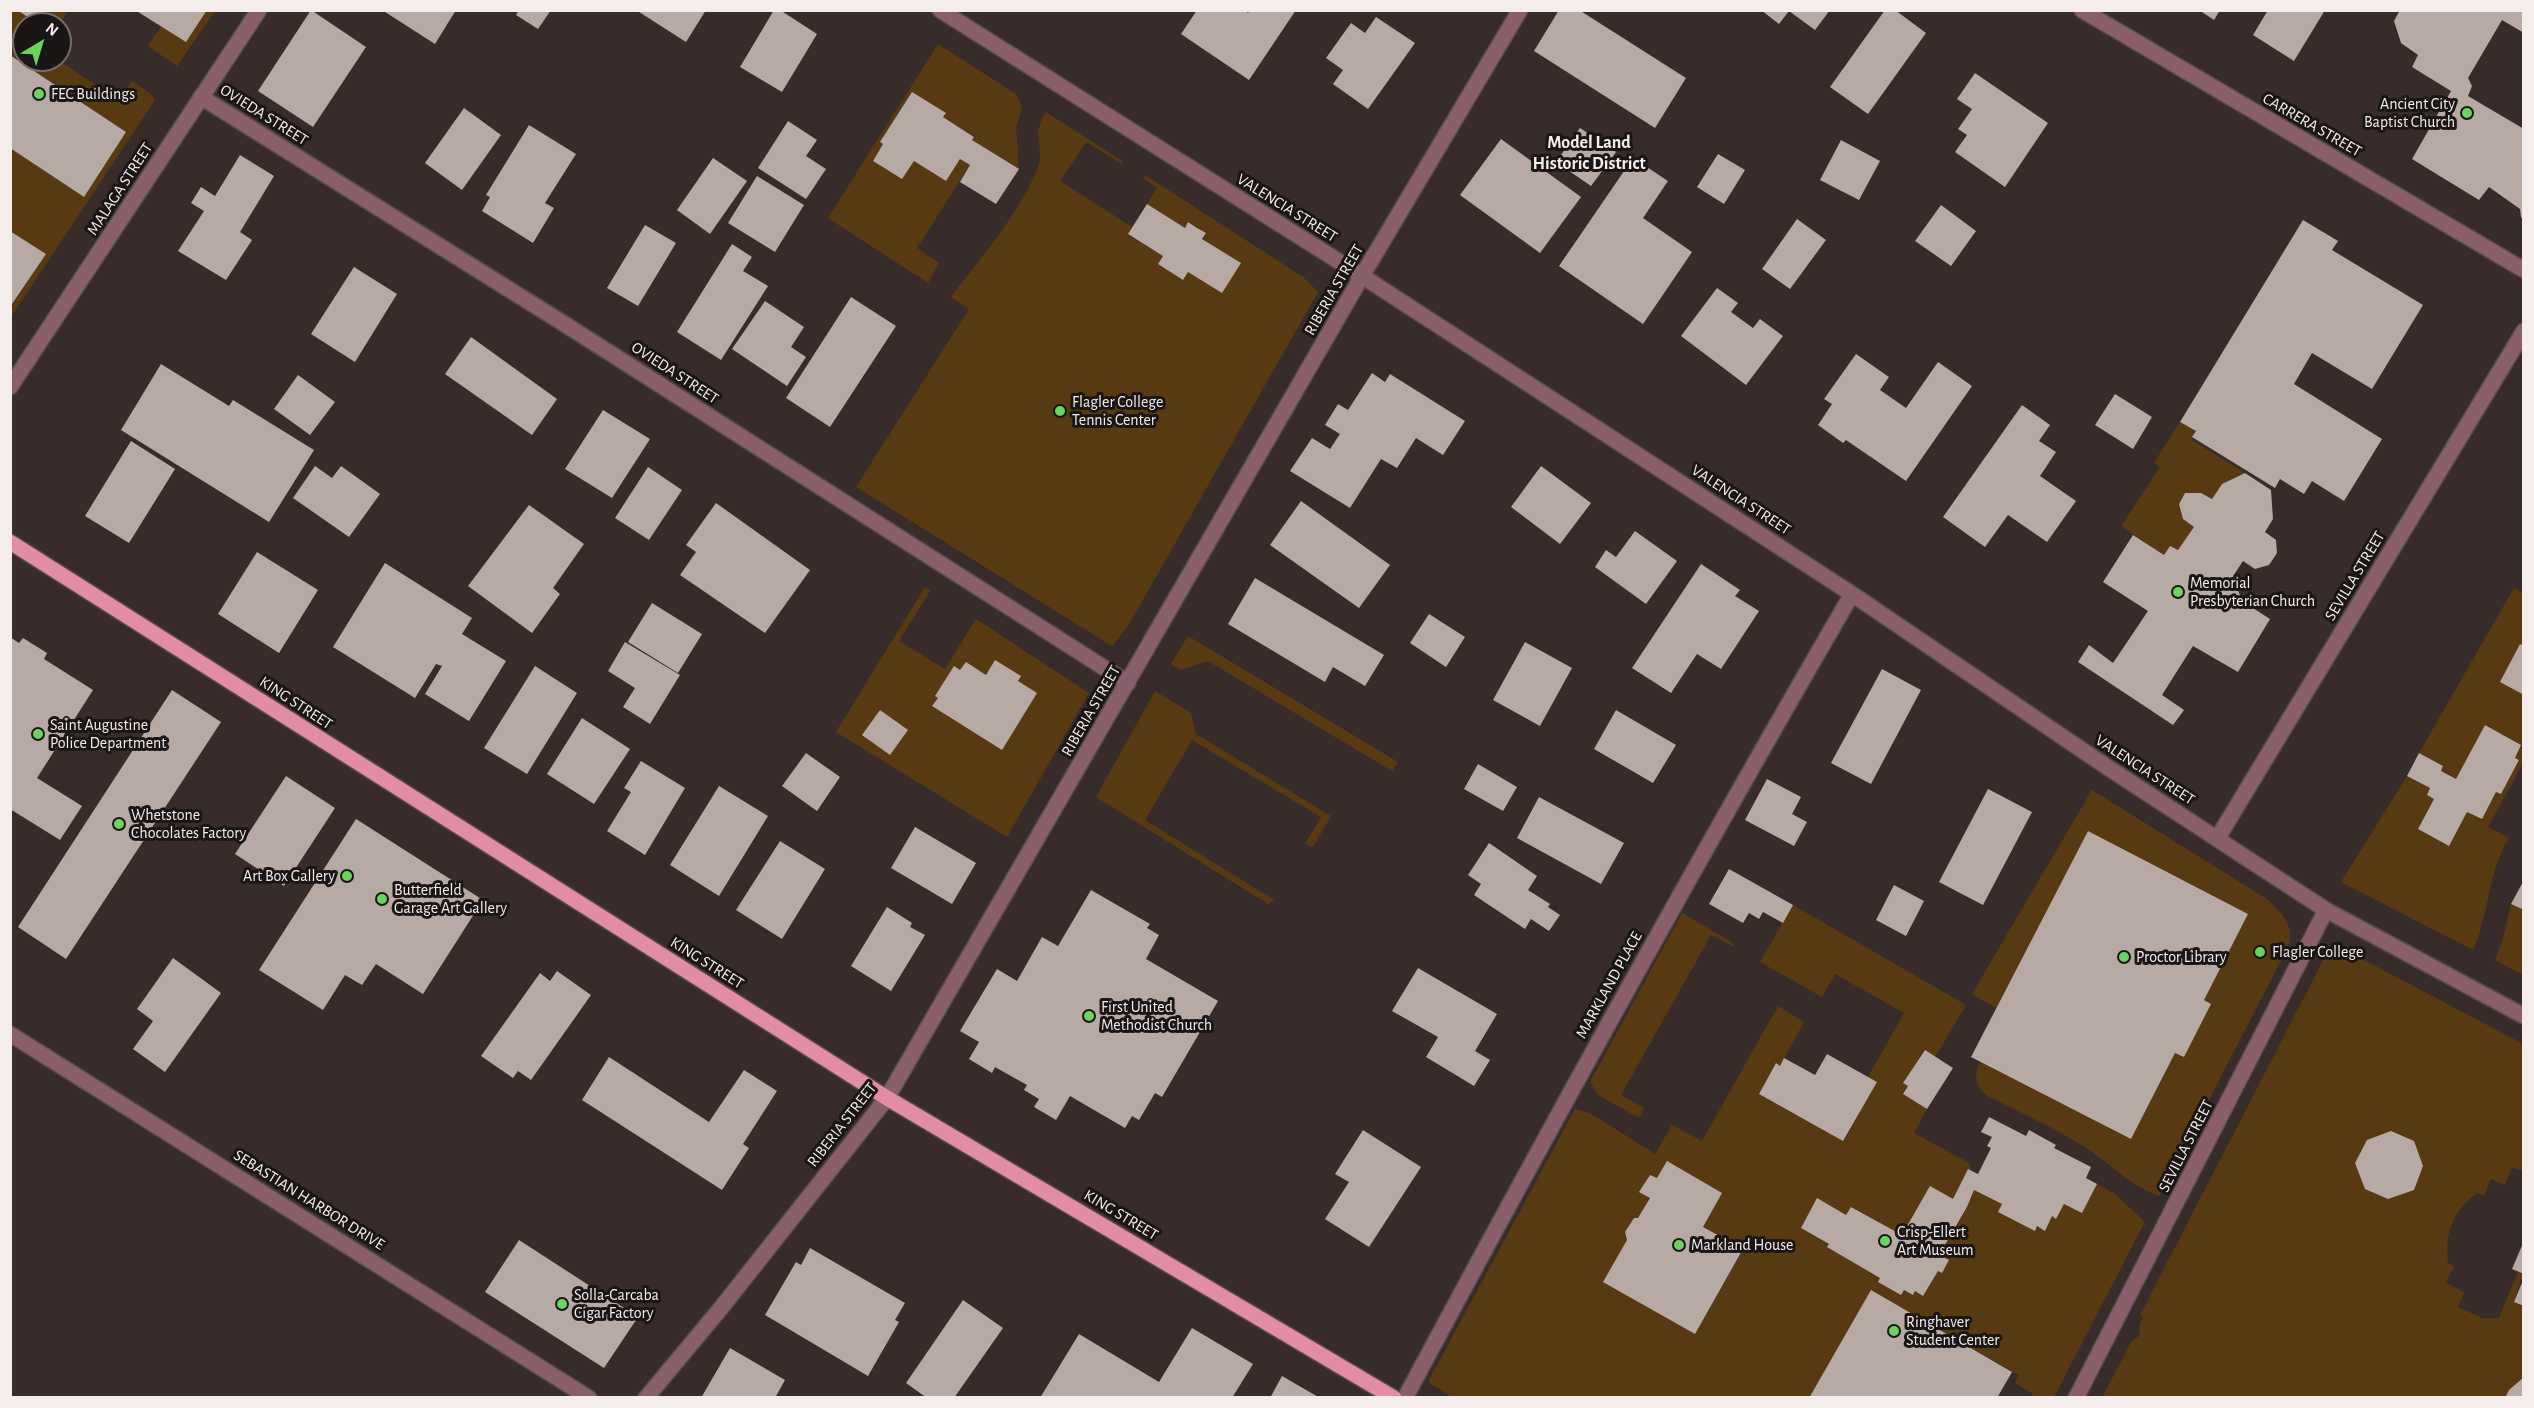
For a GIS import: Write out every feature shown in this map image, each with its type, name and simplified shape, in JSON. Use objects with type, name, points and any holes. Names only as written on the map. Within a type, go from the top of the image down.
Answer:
[{"type":"main road","name":"KING STREET","points":[[10,542],[887,1098],[1394,1398]]},
{"type":"street","name":"MALAGA STREET","points":[[10,387],[258,10]]},
{"type":"street","name":"VALENCIA STREET","points":[[940,10],[1362,276],[1852,594],[2097,761],[2326,910],[2523,1016]]},
{"type":"street","name":"RIBERIA STREET","points":[[646,1398],[721,1308],[887,1098],[1362,276],[1520,10]]},
{"type":"street","name":"CARRERA STREET","points":[[2082,10],[2523,270]]},
{"type":"street","name":"OVIEDA STREET","points":[[201,97],[566,325],[1128,683]]},
{"type":"street","name":"SEVILLA STREET","points":[[2217,839],[2523,331]]},
{"type":"street","name":"MARKLAND PLACE","points":[[1405,1398],[1570,1091],[1702,853],[1852,594]]},
{"type":"street","name":"SEVILLA STREET","points":[[2076,1398],[2326,910]]},
{"type":"street","name":"SEBASTIAN HARBOR DRIVE","points":[[10,1034],[589,1398]]},
{"type":"shaded area","points":[[11,11],[19,11],[12,12],[11,55]]},
{"type":"shaded area","points":[[45,11],[67,12],[44,12]]},
{"type":"shaded area","points":[[207,11],[215,11],[177,66],[148,46],[161,26],[186,41]]},
{"type":"shaded area","points":[[938,44],[1016,94],[1022,106],[1016,128],[1019,169],[972,140],[974,136],[943,117],[945,113],[912,92],[880,142],[883,144],[873,161],[902,179],[914,161],[946,181],[960,159],[970,165],[917,248],[939,263],[928,283],[828,218]]},
{"type":"shaded area","points":[[72,69],[119,100],[132,81],[150,93],[155,100],[11,317],[11,307],[45,255],[11,231],[11,148],[83,197],[126,132],[36,72],[72,72]]},
{"type":"shaded area","name":"Flagler College Tennis Center","points":[[1046,112],[1122,161],[1123,165],[1086,142],[1060,181],[1132,227],[1128,235],[1163,256],[1158,264],[1183,280],[1206,234],[1189,223],[1185,228],[1147,204],[1157,188],[1143,178],[1145,175],[1303,277],[1318,292],[1128,626],[1112,646],[856,487],[969,309],[951,297],[998,236],[1029,187],[1040,162],[1038,136],[1041,121]]},
{"type":"shaded area","points":[[2180,422],[2196,431],[2192,440],[2245,473],[2222,484],[2212,499],[2201,493],[2185,494],[2179,504],[2183,519],[2194,527],[2178,550],[2170,546],[2164,555],[2121,526],[2160,467],[2154,463]]},
{"type":"shaded area","points":[[925,587],[930,591],[899,641],[945,669],[976,619],[1089,693],[1007,837],[836,732]]},
{"type":"shaded area","points":[[2514,588],[2523,593],[2523,763],[2488,827],[2509,838],[2496,865],[2483,922],[2473,950],[2341,882],[2407,776],[2430,788],[2427,795],[2434,799],[2418,829],[2449,846],[2467,812],[2482,819],[2496,792],[2501,794],[2519,761],[2515,758],[2521,745],[2485,725],[2456,779],[2441,771],[2443,766],[2419,753]]},
{"type":"shaded area","points":[[1188,636],[1398,762],[1392,771],[1208,661],[1180,670],[1171,664]]},
{"type":"shaded area","points":[[1155,691],[1191,713],[1196,734],[1331,816],[1313,847],[1305,844],[1321,817],[1192,740],[1145,820],[1274,900],[1268,904],[1096,797]]},
{"type":"shaded area","points":[[2092,790],[2267,899],[2283,915],[2290,932],[2288,947],[2159,1196],[2131,1182],[2077,1142],[1986,1095],[1979,1088],[1976,1080],[1981,1061],[2131,1139],[2175,1053],[2184,1056],[2211,1004],[2204,1000],[2248,914],[2088,831],[1996,1008],[1972,994]]},
{"type":"shaded area","points":[[2511,904],[2523,910],[2523,975],[2495,960]]},
{"type":"shaded area","points":[[1793,905],[1966,1005],[1935,1057],[1924,1050],[1903,1083],[1908,1086],[1903,1093],[1927,1109],[1914,1133],[1969,1163],[1972,1171],[1968,1169],[1953,1199],[1902,1235],[1852,1207],[1846,1215],[1817,1199],[1801,1228],[1913,1295],[1915,1291],[1923,1296],[1938,1271],[1942,1273],[1949,1261],[1939,1255],[1967,1208],[1974,1190],[2002,1204],[1998,1212],[2035,1230],[2037,1226],[2045,1230],[2052,1216],[2056,1218],[2064,1204],[2082,1213],[2097,1184],[2115,1194],[2145,1222],[2054,1397],[2031,1397],[2033,1394],[2015,1383],[2019,1375],[1871,1291],[1809,1397],[1454,1398],[1431,1384],[1429,1380],[1575,1109],[1590,1113],[1655,1154],[1672,1125],[1702,1141],[1778,1006],[1804,1022],[1780,1066],[1775,1064],[1759,1094],[1844,1141],[1876,1082],[1868,1077],[1904,1013],[1835,974],[1822,997],[1760,962]],"holes":[[[1667,1162],[1721,1193],[1703,1227],[1743,1250],[1695,1334],[1604,1281],[1627,1240],[1625,1232],[1634,1219],[1638,1218],[1650,1198],[1640,1192],[1650,1175],[1657,1178]]]},
{"type":"shaded area","points":[[1682,913],[1730,941],[1735,947],[1711,935],[1621,1095],[1644,1108],[1639,1118],[1598,1095],[1590,1082]]},
{"type":"shaded area","points":[[2332,943],[2523,1044],[2523,1171],[2512,1167],[2505,1185],[2491,1179],[2484,1196],[2477,1193],[2456,1215],[2449,1232],[2447,1252],[2448,1263],[2454,1266],[2446,1283],[2464,1292],[2458,1307],[2482,1318],[2499,1318],[2518,1272],[2523,1274],[2514,1302],[2523,1306],[2523,1378],[2505,1397],[2102,1398],[2131,1342],[2140,1335],[2139,1326],[2143,1318],[2140,1315]]},
{"type":"building","points":[[17,10],[45,10],[44,12]]},
{"type":"building","points":[[135,10],[207,10],[186,42]]},
{"type":"building","points":[[311,10],[366,47],[313,127],[258,91]]},
{"type":"building","points":[[382,10],[456,10],[435,44]]},
{"type":"building","points":[[519,10],[551,10],[538,29],[516,15]]},
{"type":"building","points":[[636,10],[706,10],[686,42]]},
{"type":"building","points":[[774,10],[780,10],[817,34],[782,92],[740,67]]},
{"type":"building","points":[[1197,10],[1245,10],[1248,13],[1250,10],[1296,10],[1249,80],[1181,34]]},
{"type":"building","points":[[1559,10],[1579,10],[1686,78],[1655,128],[1534,51]]},
{"type":"building","points":[[1761,10],[1830,10],[1815,30],[1789,11],[1779,24]]},
{"type":"building","points":[[1885,10],[1895,10],[1926,33],[1868,114],[1830,87]]},
{"type":"building","points":[[2199,10],[2220,10],[2214,20]]},
{"type":"building","points":[[2268,10],[2325,10],[2294,61],[2253,35]]},
{"type":"building","name":"Ancient City Baptist Church","points":[[2400,10],[2524,10],[2524,33],[2502,20],[2468,78],[2472,86],[2468,96],[2524,129],[2524,220],[2520,209],[2489,187],[2479,200],[2412,159],[2451,91],[2412,67],[2418,55],[2401,43],[2394,21]]},
{"type":"building","points":[[1376,17],[1415,43],[1368,109],[1333,84],[1343,70],[1326,58],[1351,23],[1365,33]]},
{"type":"building","name":"FEC Buildings","points":[[10,55],[12,56],[12,72],[36,72],[126,132],[84,197],[10,148]]},
{"type":"building","points":[[1975,73],[2048,123],[2005,187],[1955,152],[1967,135],[1958,129],[1972,109],[1957,99]]},
{"type":"building","points":[[912,92],[946,113],[943,117],[974,137],[972,140],[1019,169],[996,204],[960,182],[970,165],[960,159],[946,181],[914,161],[902,179],[873,161],[883,144],[880,142]]},
{"type":"building","points":[[464,108],[501,135],[462,190],[425,163]]},
{"type":"building","points":[[788,121],[817,140],[806,156],[826,169],[806,199],[758,168]]},
{"type":"building","points":[[529,125],[576,154],[545,203],[554,208],[533,243],[482,211],[490,197],[486,195]]},
{"type":"building","points":[[1580,128],[1616,152],[1591,186],[1556,162]]},
{"type":"building","points":[[1501,139],[1581,197],[1540,253],[1460,195]]},
{"type":"building","points":[[1841,140],[1880,161],[1859,200],[1820,180]]},
{"type":"building","points":[[1718,154],[1745,170],[1724,204],[1697,187]]},
{"type":"building","points":[[240,155],[274,176],[240,232],[252,240],[226,280],[178,251],[204,211],[191,203],[201,187],[215,196]]},
{"type":"building","points":[[713,158],[747,181],[710,234],[677,210]]},
{"type":"building","points":[[1633,158],[1668,181],[1643,218],[1692,252],[1643,324],[1559,266]]},
{"type":"building","points":[[757,176],[804,205],[775,252],[728,223]]},
{"type":"building","points":[[1147,204],[1185,228],[1188,222],[1206,233],[1202,239],[1241,263],[1222,293],[1188,272],[1183,280],[1158,264],[1163,256],[1128,234]]},
{"type":"building","points":[[1941,205],[1976,231],[1951,266],[1915,241]]},
{"type":"building","points":[[1797,219],[1826,240],[1790,289],[1762,269]]},
{"type":"building","points":[[2303,220],[2338,241],[2332,250],[2423,305],[2372,389],[2312,353],[2294,384],[2382,439],[2344,501],[2312,481],[2304,494],[2280,479],[2275,488],[2192,437],[2196,431],[2180,422]]},
{"type":"building","points":[[645,225],[676,243],[638,306],[607,288]]},
{"type":"building","points":[[10,231],[46,254],[10,307]]},
{"type":"building","points":[[732,244],[752,257],[743,271],[768,286],[721,360],[677,332]]},
{"type":"building","points":[[354,267],[397,294],[355,362],[311,334]]},
{"type":"building","points":[[1717,288],[1738,303],[1731,312],[1753,328],[1760,319],[1783,336],[1746,385],[1681,336]]},
{"type":"building","points":[[851,297],[896,326],[830,427],[786,398]]},
{"type":"building","points":[[765,301],[804,327],[791,347],[806,357],[787,386],[732,349]]},
{"type":"building","points":[[471,337],[557,399],[532,435],[445,374]]},
{"type":"building","points":[[1856,354],[1889,377],[1880,390],[1906,408],[1938,362],[1972,386],[1906,481],[1846,440],[1843,443],[1818,425],[1832,404],[1824,399]]},
{"type":"building","points":[[161,364],[229,406],[233,400],[314,450],[269,522],[121,430]]},
{"type":"building","points":[[1372,373],[1385,382],[1390,374],[1465,421],[1443,455],[1416,438],[1397,468],[1381,459],[1350,508],[1290,471],[1312,438],[1330,449],[1340,434],[1325,425],[1338,404],[1348,410]]},
{"type":"building","points":[[298,375],[335,402],[310,435],[274,409]]},
{"type":"building","points":[[2115,394],[2152,417],[2133,449],[2095,425]]},
{"type":"building","points":[[2022,405],[2050,425],[2039,441],[2056,452],[2040,476],[2076,501],[2047,542],[2008,515],[1985,547],[1943,517]]},
{"type":"building","points":[[603,410],[650,439],[612,498],[565,469]]},
{"type":"building","points":[[131,441],[175,469],[129,543],[85,516]]},
{"type":"building","points":[[315,466],[332,478],[341,466],[380,494],[349,537],[293,498]]},
{"type":"building","points":[[1541,466],[1591,503],[1560,544],[1511,507]]},
{"type":"building","points":[[648,467],[682,490],[649,540],[615,518]]},
{"type":"building","name":"Memorial Presbyterian Church","points":[[2245,473],[2271,490],[2273,519],[2265,532],[2276,540],[2277,553],[2269,565],[2255,569],[2243,561],[2233,576],[2242,601],[2270,619],[2238,672],[2193,646],[2162,695],[2184,710],[2173,725],[2078,662],[2089,645],[2113,663],[2148,611],[2103,582],[2133,535],[2164,555],[2170,546],[2178,550],[2194,527],[2183,519],[2179,504],[2185,493],[2201,493],[2212,499],[2222,484]]},
{"type":"building","points":[[1301,501],[1390,565],[1359,608],[1270,545]]},
{"type":"building","points":[[716,503],[810,570],[765,633],[680,575],[696,552],[686,545]]},
{"type":"building","points":[[529,505],[584,544],[553,588],[560,594],[532,633],[468,586]]},
{"type":"building","points":[[1635,531],[1677,561],[1646,604],[1595,567],[1606,550],[1616,557]]},
{"type":"building","points":[[257,552],[318,590],[279,653],[218,614]]},
{"type":"building","points":[[385,563],[472,618],[462,634],[506,661],[469,721],[425,694],[442,666],[436,664],[415,698],[333,647]]},
{"type":"building","points":[[1701,564],[1740,590],[1735,596],[1759,611],[1721,669],[1697,654],[1671,693],[1632,668]]},
{"type":"building","points":[[1255,578],[1384,655],[1365,686],[1333,667],[1325,682],[1228,624]]},
{"type":"building","points":[[652,603],[702,634],[678,673],[628,642]]},
{"type":"building","points":[[1429,614],[1465,637],[1446,667],[1410,643]]},
{"type":"building","name":"Saint Augustine Police Department","points":[[10,637],[19,643],[23,638],[47,653],[44,659],[93,690],[37,778],[82,806],[60,840],[10,809]]},
{"type":"building","points":[[625,642],[680,675],[650,724],[623,707],[635,688],[608,671]]},
{"type":"building","points":[[1525,642],[1572,668],[1540,726],[1493,700]]},
{"type":"building","points":[[2520,644],[2524,646],[2524,695],[2500,682]]},
{"type":"building","points":[[995,660],[1021,676],[1018,681],[1037,693],[1002,750],[932,706],[938,698],[935,696],[954,666],[960,670],[966,662],[986,675]]},
{"type":"building","points":[[535,666],[577,693],[527,774],[484,748]]},
{"type":"building","points":[[1882,669],[1921,690],[1871,784],[1831,763]]},
{"type":"building","name":"Whetstone Chocolates Factory","points":[[172,690],[221,722],[66,959],[18,927]]},
{"type":"building","points":[[880,710],[908,730],[890,755],[862,735]]},
{"type":"building","points":[[1616,710],[1676,745],[1653,783],[1594,749]]},
{"type":"building","points":[[582,718],[630,749],[594,804],[547,774]]},
{"type":"building","points":[[2485,725],[2521,745],[2515,758],[2519,760],[2501,794],[2496,792],[2482,819],[2467,812],[2449,846],[2418,829],[2434,799],[2427,795],[2430,788],[2407,776],[2419,753],[2443,766],[2441,771],[2456,779]]},
{"type":"building","points":[[806,753],[840,777],[817,811],[782,786]]},
{"type":"building","points":[[641,761],[685,788],[645,855],[607,831],[631,792],[624,788]]},
{"type":"building","points":[[1478,764],[1517,787],[1503,811],[1464,789]]},
{"type":"building","points":[[286,776],[335,808],[284,886],[235,854]]},
{"type":"building","points":[[1767,779],[1801,797],[1792,814],[1807,822],[1794,846],[1745,820]]},
{"type":"building","points":[[719,786],[768,816],[719,896],[670,865]]},
{"type":"building","points":[[1988,789],[2032,812],[1983,905],[1939,882]]},
{"type":"building","points":[[1539,797],[1624,843],[1601,884],[1517,838]]},
{"type":"building","points":[[356,819],[483,900],[423,994],[376,964],[362,985],[345,975],[323,1010],[259,970]]},
{"type":"building","points":[[915,827],[976,863],[952,904],[891,868]]},
{"type":"building","name":"Proctor Library","points":[[2088,831],[2248,914],[2204,1000],[2211,1004],[2184,1057],[2175,1053],[2131,1139],[1971,1057]]},
{"type":"building","points":[[780,841],[825,869],[782,939],[736,910]]},
{"type":"building","points":[[1489,843],[1537,876],[1528,890],[1550,904],[1548,907],[1560,915],[1549,931],[1531,919],[1525,929],[1474,895],[1481,884],[1468,875]]},
{"type":"building","points":[[1729,869],[1793,905],[1783,923],[1763,912],[1759,919],[1749,913],[1743,923],[1709,904]]},
{"type":"building","points":[[2524,880],[2524,910],[2511,904]]},
{"type":"building","points":[[1894,885],[1924,901],[1906,936],[1876,920]]},
{"type":"building","name":"First United Methodist Church","points":[[1091,890],[1150,924],[1147,928],[1159,935],[1146,959],[1218,1001],[1162,1097],[1155,1093],[1139,1120],[1132,1116],[1125,1128],[1070,1096],[1056,1120],[1034,1107],[1039,1099],[1024,1090],[1027,1085],[995,1067],[992,1073],[969,1059],[979,1042],[960,1031],[997,969],[1017,981],[1042,937],[1058,946]]},
{"type":"building","points":[[887,907],[912,923],[910,927],[925,935],[891,991],[851,966]]},
{"type":"building","points":[[173,958],[221,993],[165,1072],[133,1049],[153,1021],[137,1009]]},
{"type":"building","points":[[1418,968],[1497,1014],[1475,1051],[1490,1060],[1474,1086],[1426,1057],[1438,1037],[1392,1011]]},
{"type":"building","points":[[557,971],[591,995],[531,1080],[518,1071],[513,1078],[481,1056],[540,973],[550,981]]},
{"type":"building","points":[[1925,1050],[1953,1068],[1927,1109],[1903,1094],[1908,1086],[1903,1083]]},
{"type":"building","points":[[1827,1054],[1877,1082],[1843,1141],[1759,1094],[1776,1063],[1780,1066],[1784,1058],[1815,1075]]},
{"type":"building","points":[[609,1057],[709,1122],[744,1070],[777,1091],[743,1144],[749,1148],[722,1190],[582,1100]]},
{"type":"building","points":[[1989,1117],[2026,1136],[2029,1130],[2056,1145],[2054,1148],[2091,1167],[2086,1178],[2097,1184],[2082,1213],[2064,1204],[2056,1219],[2052,1216],[2045,1231],[2037,1226],[2035,1231],[1998,1212],[2002,1204],[1974,1190],[1967,1207],[1939,1255],[1949,1260],[1942,1273],[1938,1271],[1923,1296],[1915,1291],[1913,1295],[1904,1290],[1901,1295],[1878,1282],[1880,1278],[1827,1247],[1829,1244],[1801,1228],[1817,1198],[1846,1215],[1851,1207],[1902,1235],[1930,1186],[1953,1199],[1968,1169],[1978,1174],[1991,1148],[1987,1146],[1992,1137],[1981,1132]]},
{"type":"building","points":[[1363,1130],[1421,1167],[1369,1247],[1325,1219],[1349,1182],[1335,1174]]},
{"type":"building","points":[[2391,1131],[2414,1141],[2423,1166],[2414,1190],[2388,1199],[2365,1189],[2355,1163],[2367,1140]]},
{"type":"building","name":"Markland House","points":[[1667,1161],[1722,1193],[1703,1227],[1743,1249],[1695,1334],[1603,1282],[1627,1240],[1625,1232],[1634,1218],[1638,1218],[1650,1198],[1639,1192],[1650,1175],[1657,1178]]},
{"type":"building","name":"Solla-Carcaba Cigar Factory","points":[[519,1240],[638,1317],[604,1368],[485,1292]]},
{"type":"building","points":[[2524,1241],[2524,1274],[2512,1269]]},
{"type":"building","points":[[810,1248],[905,1303],[895,1320],[899,1322],[868,1376],[765,1315],[796,1262],[801,1265]]},
{"type":"building","points":[[2524,1278],[2524,1306],[2514,1302]]},
{"type":"building","name":"Ringhaver Student Center","points":[[1871,1290],[2012,1372],[1997,1398],[1809,1398]]},
{"type":"building","points":[[963,1300],[1003,1328],[954,1398],[927,1398],[906,1383]]},
{"type":"building","points":[[1192,1328],[1253,1364],[1232,1398],[1040,1398],[1079,1334],[1159,1382]]},
{"type":"building","points":[[730,1348],[785,1380],[775,1398],[701,1398]]},
{"type":"building","points":[[1282,1376],[1320,1398],[1270,1398]]},
{"type":"building","points":[[2524,1377],[2524,1398],[2505,1398],[2509,1390]]},
{"type":"place","name":"FEC Buildings","points":[[39,94]]},
{"type":"place","name":"Ancient City Baptist Church","points":[[2467,113]]},
{"type":"place","name":"Flagler College Tennis Center","points":[[1060,411]]},
{"type":"place","name":"Memorial Presbyterian Church","points":[[2178,592]]},
{"type":"place","name":"Saint Augustine Police Department","points":[[38,734]]},
{"type":"place","name":"Whetstone Chocolates Factory","points":[[119,824]]},
{"type":"place","name":"Art Box Gallery","points":[[347,876]]},
{"type":"place","name":"Butterfield Garage Art Gallery","points":[[382,899]]},
{"type":"place","name":"Flagler College","points":[[2260,952]]},
{"type":"place","name":"Proctor Library","points":[[2124,957]]},
{"type":"place","name":"First United Methodist Church","points":[[1089,1016]]},
{"type":"place","name":"Crisp-Ellert Art Museum","points":[[1885,1241]]},
{"type":"place","name":"Markland House","points":[[1679,1245]]},
{"type":"place","name":"Solla-Carcaba Cigar Factory","points":[[562,1304]]},
{"type":"place","name":"Ringhaver Student Center","points":[[1894,1331]]},
{"type":"district","name":"Model Land Historic District","points":[[1589,153]]}]
